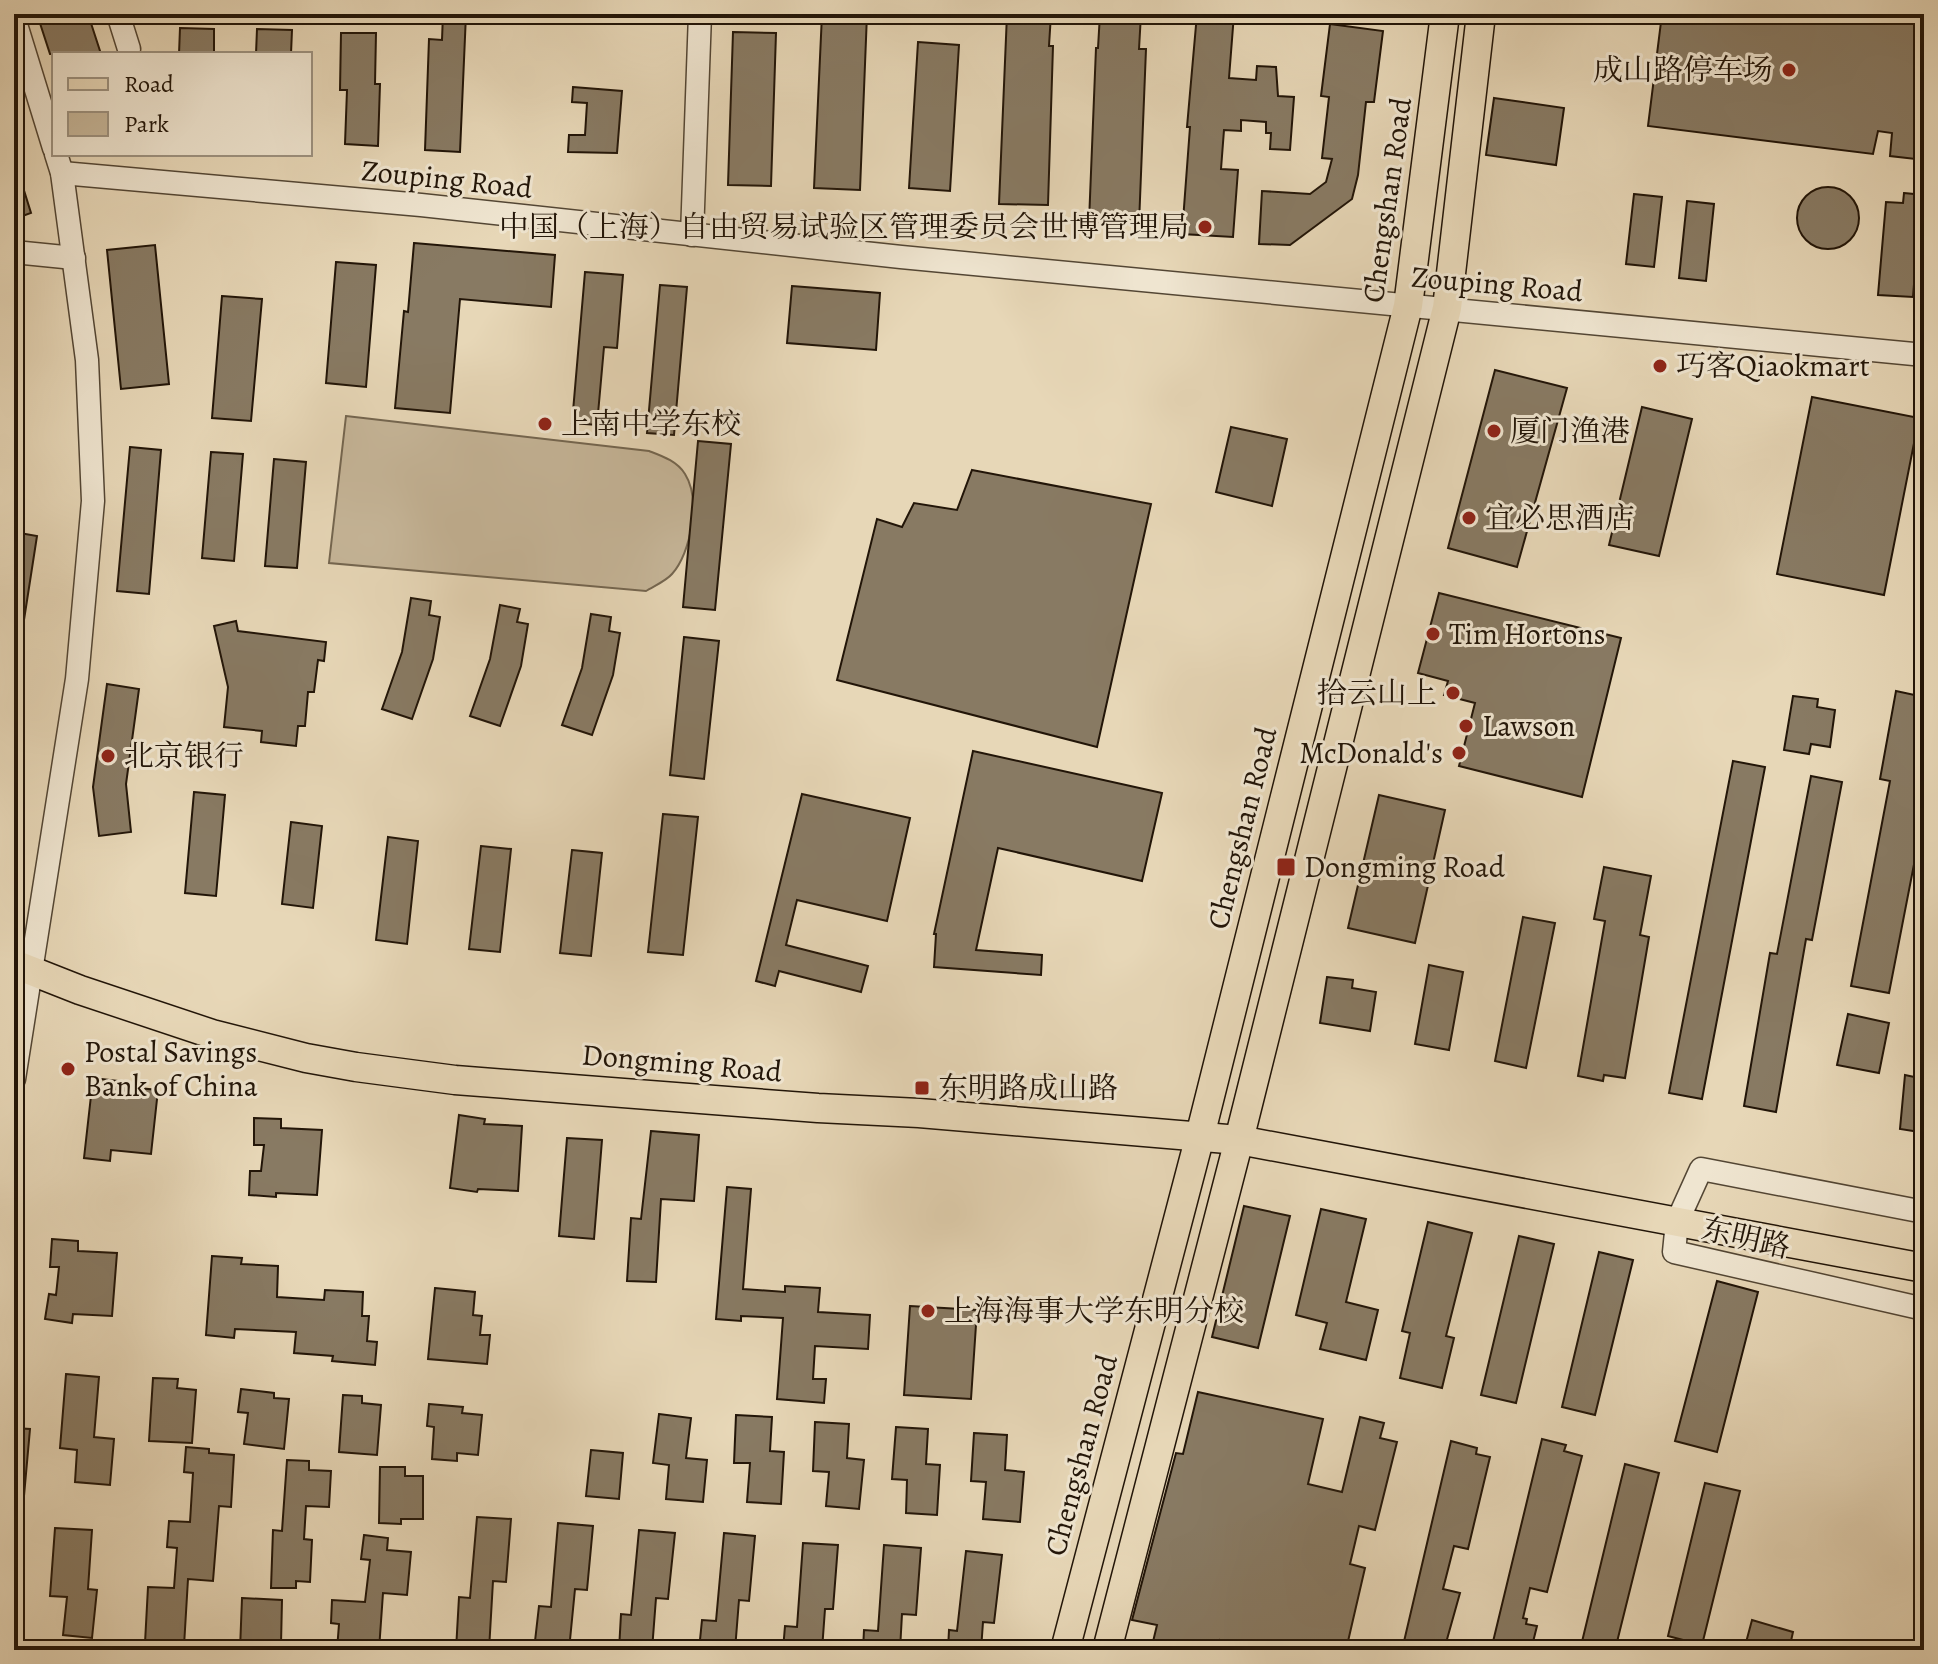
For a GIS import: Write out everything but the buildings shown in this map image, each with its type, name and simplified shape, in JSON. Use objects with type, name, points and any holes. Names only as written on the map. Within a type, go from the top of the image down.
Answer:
[{"type":"main road","name":"Chengshan Road","points":[[1065,1650],[1200,1136],[1408,306],[1445,14]]},
{"type":"main road","points":[[1107,1650],[1239,1140],[1447,308],[1481,14]]},
{"type":"main road","name":"Dongming Road","points":[[22,968],[166,1019],[257,1047],[406,1074],[1239,1140],[1915,1266]]},
{"type":"street","points":[[118,14],[129,49]]},
{"type":"street","points":[[692,235],[700,14]]},
{"type":"street","points":[[14,18],[52,142]]},
{"type":"street","points":[[14,1079],[22,968],[77,679],[93,501],[87,360],[59,164]]},
{"type":"street","name":"Zouping Road","points":[[59,164],[692,235],[1924,355]]},
{"type":"street","points":[[14,252],[74,258]]},
{"type":"street","name":"东明路","points":[[1924,1212],[1701,1169],[1677,1222],[1674,1252],[1924,1309]]},
{"type":"green space","points":[[346,416],[649,451],[659,455],[678,466],[690,485],[692,526],[679,565],[669,577],[646,591],[329,563]]},
{"type":"place","name":"成山路停车场","points":[[1789,70]]},
{"type":"place","name":"中国（上海）自由贸易试验区管理委员会世博管理局","points":[[1205,227]]},
{"type":"place","name":"巧客Qiaokmart","points":[[1660,366]]},
{"type":"place","name":"上南中学东校","points":[[545,424]]},
{"type":"place","name":"厦门渔港","points":[[1494,431]]},
{"type":"place","name":"宜必思酒店","points":[[1469,518]]},
{"type":"place","name":"Tim Hortons","points":[[1433,634]]},
{"type":"place","name":"拾云山上","points":[[1453,693]]},
{"type":"place","name":"Lawson","points":[[1466,726]]},
{"type":"place","name":"McDonald's","points":[[1459,753]]},
{"type":"place","name":"北京银行","points":[[108,756]]},
{"type":"place","name":"Dongming Road","points":[[1286,867]]},
{"type":"place","name":"Postal Savings Bank of China","points":[[68,1069]]},
{"type":"place","name":"东明路成山路","points":[[922,1088]]},
{"type":"place","name":"上海海事大学东明分校","points":[[928,1311]]}]
